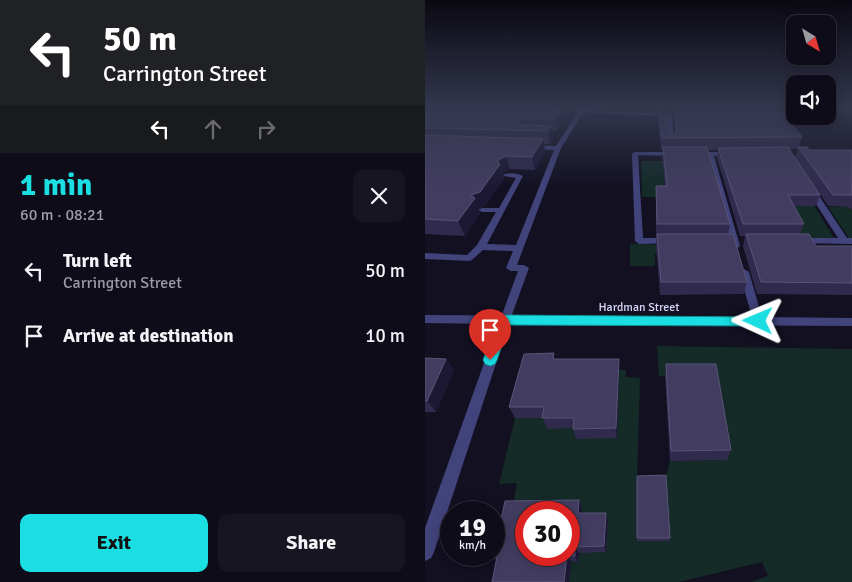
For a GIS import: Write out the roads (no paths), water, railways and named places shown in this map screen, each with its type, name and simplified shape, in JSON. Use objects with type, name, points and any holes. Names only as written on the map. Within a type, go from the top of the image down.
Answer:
[{"type":"street","points":[[425,552],[524,268],[511,268],[558,148],[565,135],[558,134]]},
{"type":"street","points":[[671,134],[671,142]]},
{"type":"street","points":[[522,147],[558,148]]},
{"type":"street","points":[[675,241],[639,241],[635,154],[681,154]]},
{"type":"street","points":[[691,154],[739,154]]},
{"type":"street","points":[[709,154],[758,321]]},
{"type":"street","points":[[425,256],[469,258],[481,247],[520,176],[506,175]]},
{"type":"street","points":[[807,183],[848,241]]},
{"type":"street","points":[[482,210],[501,210]]},
{"type":"street","points":[[789,241],[848,241]]},
{"type":"street","points":[[481,247],[518,248]]},
{"type":"street","name":"Hardman Street","points":[[425,319],[852,322]]}]
